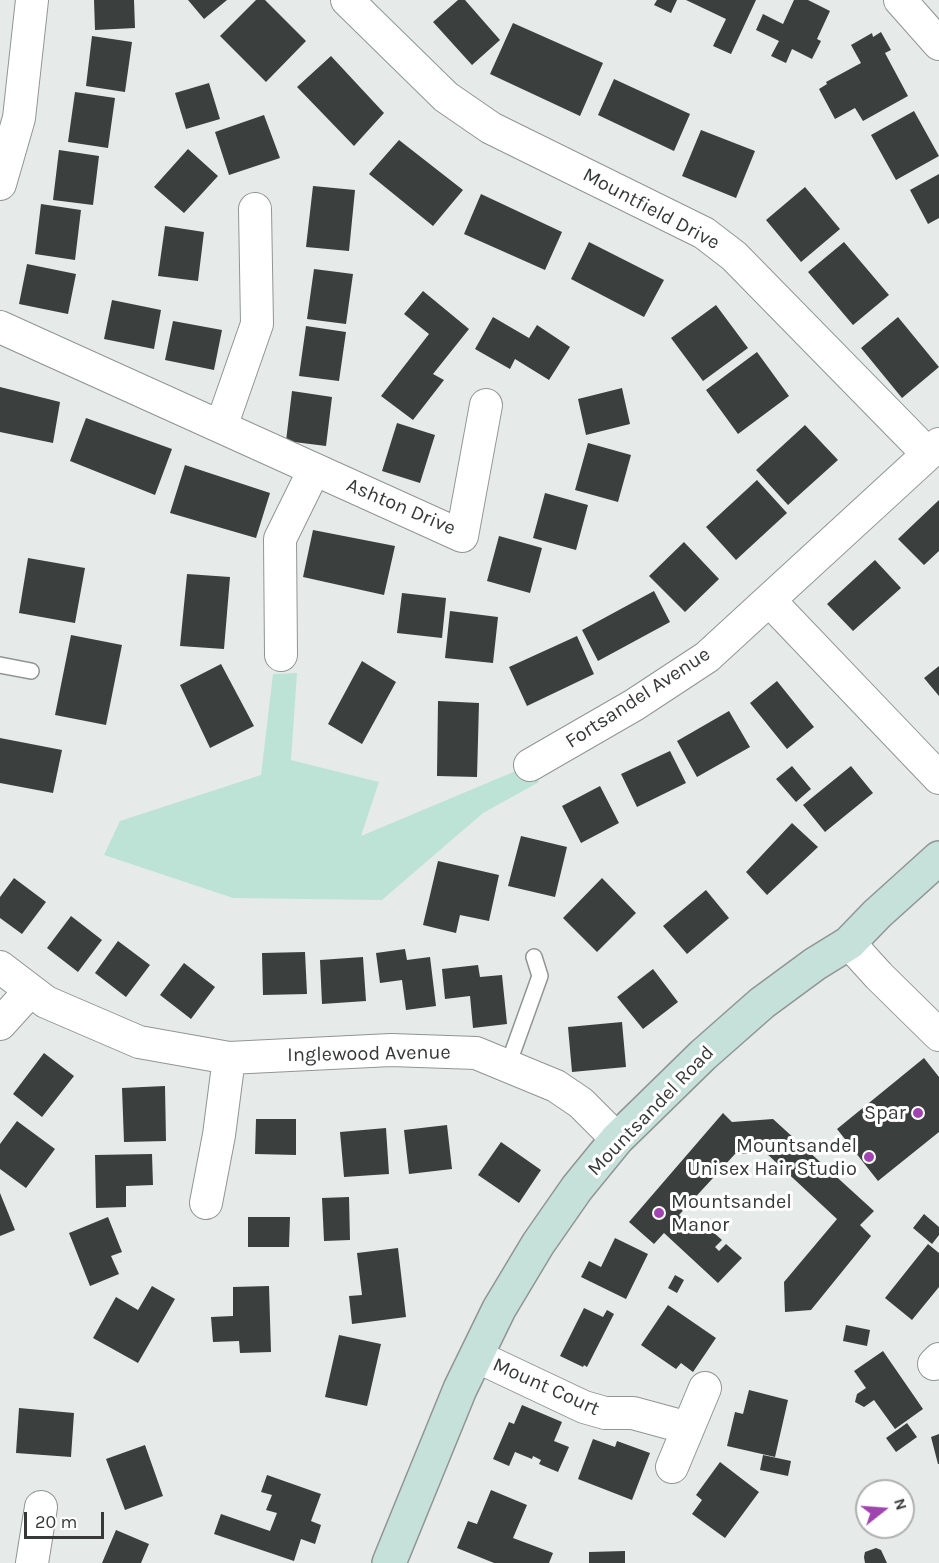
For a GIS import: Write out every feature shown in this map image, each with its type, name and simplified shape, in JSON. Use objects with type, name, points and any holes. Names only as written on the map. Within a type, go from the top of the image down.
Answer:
[{"type":"street","points":[[1,179],[19,118],[32,0]]},
{"type":"street","name":"Mountfield Drive","points":[[347,0],[446,97],[491,128],[717,241],[934,449]]},
{"type":"street","points":[[900,0],[939,44]]},
{"type":"street","points":[[221,427],[257,324],[255,209]]},
{"type":"street","name":"Ashton Drive","points":[[0,327],[462,536],[486,405]]},
{"type":"street","name":"Fortsandel Avenue","points":[[530,765],[634,705],[706,657],[934,449]]},
{"type":"street","points":[[281,655],[280,538],[314,470]]},
{"type":"street","points":[[769,600],[939,777]]},
{"type":"street","name":"Mountsandel Road","points":[[389,1563],[442,1432],[499,1309],[538,1244],[577,1188],[617,1139],[703,1055],[762,1003],[815,964],[849,943],[877,914],[939,858]]},
{"type":"street","points":[[849,943],[939,1035]]},
{"type":"street","name":"Inglewood Avenue","points":[[0,968],[46,1002],[139,1042],[229,1058],[391,1050],[476,1053],[556,1086],[581,1103],[617,1139]]},
{"type":"street","points":[[0,1024],[30,991]]},
{"type":"street","points":[[206,1203],[219,1135],[229,1058]]},
{"type":"street","name":"Mount Court","points":[[476,1356],[584,1407],[605,1413],[633,1413],[688,1428]]},
{"type":"street","points":[[672,1467],[705,1388]]},
{"type":"street","points":[[32,1563],[41,1508]]},
{"type":"lane","points":[[0,665],[31,671]]},
{"type":"lane","points":[[508,1065],[540,976],[534,957]]},
{"type":"green space","points":[[297,673],[291,760],[379,782],[361,836],[530,765],[539,782],[483,813],[382,900],[233,898],[104,855],[120,821],[261,775],[273,674]]},
{"type":"building","points":[[94,0],[134,0],[135,28],[95,30]]},
{"type":"building","points":[[188,0],[227,0],[204,19]]},
{"type":"building","points":[[256,0],[265,0],[306,41],[266,82],[220,36]]},
{"type":"building","points":[[458,0],[465,0],[500,40],[472,65],[433,22]]},
{"type":"building","points":[[657,0],[677,0],[671,13],[654,5]]},
{"type":"building","points":[[686,0],[756,0],[731,54],[713,46],[726,19]]},
{"type":"building","points":[[794,0],[808,0],[830,11],[817,39],[821,41],[812,59],[792,49],[786,63],[771,56],[779,41],[756,30],[763,14],[783,24]]},
{"type":"building","points":[[513,23],[603,63],[580,116],[490,74]]},
{"type":"building","points":[[881,32],[891,50],[885,53],[908,96],[863,121],[855,108],[835,119],[819,89],[827,84],[826,82],[861,63],[851,45],[872,33],[873,37]]},
{"type":"building","points":[[92,36],[132,42],[125,92],[86,86]]},
{"type":"building","points":[[331,56],[384,113],[354,146],[297,87]]},
{"type":"building","points":[[614,79],[690,114],[674,151],[598,115]]},
{"type":"building","points":[[209,83],[220,119],[186,129],[175,93]]},
{"type":"building","points":[[75,92],[115,98],[108,148],[68,142]]},
{"type":"building","points":[[914,111],[939,156],[896,180],[871,135]]},
{"type":"building","points":[[264,115],[280,158],[229,175],[215,132]]},
{"type":"building","points":[[701,130],[755,151],[736,198],[682,176]]},
{"type":"building","points":[[399,140],[463,190],[433,226],[369,174]]},
{"type":"building","points":[[188,149],[218,176],[184,213],[154,187]]},
{"type":"building","points":[[59,150],[99,156],[93,205],[53,200]]},
{"type":"building","points":[[939,174],[939,218],[928,224],[910,190]]},
{"type":"building","points":[[313,186],[355,190],[349,251],[306,247]]},
{"type":"building","points":[[805,187],[840,229],[801,262],[766,220]]},
{"type":"building","points":[[481,194],[562,232],[545,270],[464,234]]},
{"type":"building","points":[[41,204],[81,210],[75,260],[35,254]]},
{"type":"building","points":[[165,226],[204,232],[198,281],[158,276]]},
{"type":"building","points":[[589,242],[664,280],[644,317],[571,279]]},
{"type":"building","points":[[844,242],[889,295],[853,325],[808,272]]},
{"type":"building","points":[[27,264],[76,274],[68,314],[19,304]]},
{"type":"building","points":[[314,269],[353,274],[346,324],[307,319]]},
{"type":"building","points":[[423,291],[469,329],[433,374],[444,380],[413,420],[381,396],[429,334],[404,314]]},
{"type":"building","points":[[112,300],[161,310],[154,349],[104,339]]},
{"type":"building","points":[[716,305],[748,348],[703,381],[671,338]]},
{"type":"building","points":[[493,317],[529,338],[537,325],[570,347],[549,380],[515,359],[510,369],[475,349]]},
{"type":"building","points":[[898,317],[939,367],[902,398],[861,348]]},
{"type":"building","points":[[173,321],[222,330],[214,370],[165,360]]},
{"type":"building","points":[[306,326],[346,332],[339,381],[299,376]]},
{"type":"building","points":[[757,352],[789,396],[738,434],[706,390]]},
{"type":"building","points":[[0,387],[60,402],[53,443],[0,432]]},
{"type":"building","points":[[622,388],[630,424],[586,435],[578,399]]},
{"type":"building","points":[[292,391],[332,397],[326,446],[286,441]]},
{"type":"building","points":[[86,418],[172,449],[155,495],[70,461]]},
{"type":"building","points":[[397,423],[435,435],[420,483],[382,471]]},
{"type":"building","points":[[805,425],[838,460],[788,505],[756,470]]},
{"type":"building","points":[[588,443],[631,455],[618,502],[575,490]]},
{"type":"building","points":[[185,465],[270,493],[256,538],[170,513]]},
{"type":"building","points":[[757,480],[787,513],[736,560],[706,527]]},
{"type":"building","points":[[545,493],[588,505],[576,550],[533,538]]},
{"type":"building","points":[[939,500],[939,551],[924,565],[898,539]]},
{"type":"building","points":[[313,530],[395,546],[384,595],[303,577]]},
{"type":"building","points":[[499,536],[542,548],[530,593],[487,581]]},
{"type":"building","points":[[684,542],[719,579],[685,612],[649,576]]},
{"type":"building","points":[[28,558],[85,568],[75,623],[19,613]]},
{"type":"building","points":[[875,560],[901,588],[853,631],[827,604]]},
{"type":"building","points":[[187,574],[230,577],[224,649],[180,646]]},
{"type":"building","points":[[654,591],[670,622],[598,661],[582,630]]},
{"type":"building","points":[[402,593],[446,598],[442,638],[397,633]]},
{"type":"building","points":[[450,611],[498,617],[493,663],[445,658]]},
{"type":"building","points":[[71,635],[122,645],[106,725],[55,715]]},
{"type":"building","points":[[577,636],[594,674],[527,706],[509,667]]},
{"type":"building","points":[[362,661],[396,682],[362,744],[328,724]]},
{"type":"building","points":[[221,664],[254,726],[210,748],[180,685]]},
{"type":"building","points":[[939,666],[939,696],[924,678]]},
{"type":"building","points":[[777,681],[814,727],[787,749],[750,703]]},
{"type":"building","points":[[438,701],[479,703],[477,777],[437,776]]},
{"type":"building","points":[[729,711],[750,747],[697,777],[677,741]]},
{"type":"building","points":[[0,738],[62,750],[53,793],[0,783]]},
{"type":"building","points":[[670,751],[686,783],[637,807],[621,774]]},
{"type":"building","points":[[792,766],[811,789],[796,802],[776,779]]},
{"type":"building","points":[[851,766],[873,793],[825,832],[803,805]]},
{"type":"building","points":[[600,786],[619,823],[581,843],[562,806]]},
{"type":"building","points":[[792,823],[818,847],[767,895],[746,872]]},
{"type":"building","points":[[521,836],[567,847],[555,897],[508,886]]},
{"type":"building","points":[[438,861],[499,875],[489,921],[460,915],[456,933],[423,925]]},
{"type":"building","points":[[14,878],[46,902],[22,934],[0,918],[0,897]]},
{"type":"building","points":[[602,878],[636,913],[597,952],[563,918]]},
{"type":"building","points":[[706,890],[729,918],[687,954],[663,926]]},
{"type":"building","points":[[71,916],[102,940],[78,972],[47,948]]},
{"type":"building","points":[[118,941],[150,965],[126,997],[95,973]]},
{"type":"building","points":[[405,949],[407,960],[430,957],[436,1006],[406,1010],[402,980],[380,983],[376,953]]},
{"type":"building","points":[[305,952],[307,994],[263,995],[262,953]]},
{"type":"building","points":[[363,957],[366,1001],[322,1004],[320,960]]},
{"type":"building","points":[[184,963],[215,987],[191,1019],[160,995]]},
{"type":"building","points":[[478,965],[480,977],[502,975],[507,1024],[473,1028],[470,996],[445,999],[442,969]]},
{"type":"building","points":[[653,969],[678,1002],[643,1029],[617,997]]},
{"type":"building","points":[[622,1022],[626,1067],[572,1072],[568,1027]]},
{"type":"building","points":[[44,1053],[74,1076],[42,1117],[13,1094]]},
{"type":"building","points":[[924,1058],[939,1077],[939,1132],[878,1181],[837,1129]]},
{"type":"building","points":[[165,1086],[166,1141],[124,1142],[122,1088]]},
{"type":"building","name":"Mountsandel Manor","points":[[723,1113],[732,1122],[773,1119],[874,1211],[860,1225],[871,1236],[811,1310],[785,1312],[784,1282],[837,1219],[766,1153],[735,1154],[679,1215],[699,1234],[706,1226],[722,1240],[715,1247],[719,1251],[726,1244],[742,1258],[718,1283],[664,1233],[654,1244],[629,1222]]},
{"type":"building","points":[[256,1119],[296,1119],[296,1155],[255,1154]]},
{"type":"building","points":[[17,1121],[55,1149],[26,1188],[0,1169],[0,1144]]},
{"type":"building","points":[[447,1125],[452,1169],[409,1174],[404,1130]]},
{"type":"building","points":[[386,1128],[389,1174],[344,1177],[340,1132]]},
{"type":"building","points":[[501,1142],[541,1170],[519,1203],[478,1175]]},
{"type":"building","points":[[152,1154],[153,1185],[126,1186],[126,1207],[96,1208],[95,1155]]},
{"type":"building","points":[[0,1193],[15,1230],[0,1236]]},
{"type":"building","points":[[349,1197],[350,1240],[324,1241],[322,1198]]},
{"type":"building","points":[[924,1214],[939,1227],[939,1235],[932,1244],[913,1228]]},
{"type":"building","points":[[108,1217],[122,1252],[111,1256],[119,1274],[90,1286],[69,1233]]},
{"type":"building","points":[[248,1217],[290,1217],[289,1247],[248,1247]]},
{"type":"building","points":[[615,1238],[648,1254],[626,1299],[581,1277],[589,1261],[601,1267]]},
{"type":"building","points":[[928,1244],[939,1253],[939,1287],[912,1320],[885,1298]]},
{"type":"building","points":[[398,1248],[406,1317],[352,1324],[349,1296],[362,1295],[357,1253]]},
{"type":"building","points":[[675,1275],[684,1280],[677,1293],[668,1288]]},
{"type":"building","points":[[152,1286],[175,1299],[138,1363],[93,1338],[116,1297],[138,1310]]},
{"type":"building","points":[[269,1286],[271,1352],[240,1353],[239,1341],[213,1342],[211,1317],[233,1316],[233,1287]]},
{"type":"building","points":[[668,1305],[716,1338],[693,1372],[681,1363],[676,1369],[641,1345]]},
{"type":"building","points":[[584,1308],[603,1317],[607,1310],[614,1314],[587,1367],[560,1356]]},
{"type":"building","points":[[846,1325],[870,1330],[867,1346],[843,1341]]},
{"type":"building","points":[[339,1335],[381,1344],[367,1406],[325,1397]]},
{"type":"building","points":[[883,1351],[923,1409],[895,1429],[874,1400],[864,1407],[855,1402],[857,1394],[866,1388],[854,1371]]},
{"type":"building","points":[[749,1390],[788,1400],[775,1457],[727,1446],[735,1412],[743,1414]]},
{"type":"building","points":[[522,1405],[562,1422],[554,1441],[569,1447],[558,1472],[539,1464],[541,1460],[533,1456],[532,1459],[515,1452],[509,1466],[493,1459],[509,1422],[514,1424]]},
{"type":"building","points":[[19,1408],[74,1413],[71,1457],[16,1453]]},
{"type":"building","points":[[907,1423],[917,1437],[896,1452],[886,1438]]},
{"type":"building","points":[[939,1434],[939,1464],[938,1464],[931,1437]]},
{"type":"building","points":[[593,1439],[615,1447],[617,1441],[650,1453],[632,1500],[578,1479]]},
{"type":"building","points":[[145,1445],[163,1496],[125,1510],[106,1459]]},
{"type":"building","points":[[763,1455],[791,1461],[788,1476],[760,1470]]},
{"type":"building","points":[[720,1462],[759,1492],[725,1538],[692,1514],[702,1500],[696,1495]]},
{"type":"building","points":[[267,1475],[321,1494],[311,1521],[321,1525],[315,1544],[301,1539],[294,1561],[214,1534],[221,1514],[270,1531],[277,1513],[266,1510],[272,1495],[261,1492]]},
{"type":"building","points":[[491,1490],[527,1505],[513,1538],[553,1553],[549,1563],[494,1563],[457,1548],[468,1521],[477,1524]]},
{"type":"building","points":[[116,1530],[149,1544],[141,1563],[102,1563]]},
{"type":"building","points":[[876,1548],[881,1550],[887,1563],[865,1563],[865,1552]]},
{"type":"building","points":[[625,1551],[625,1563],[589,1563],[589,1552]]},
{"type":"place","name":"Spar","points":[[918,1113]]},
{"type":"place","name":"Mountsandel Unisex Hair Studio","points":[[869,1157]]},
{"type":"place","name":"Mountsandel Manor","points":[[659,1213]]}]
